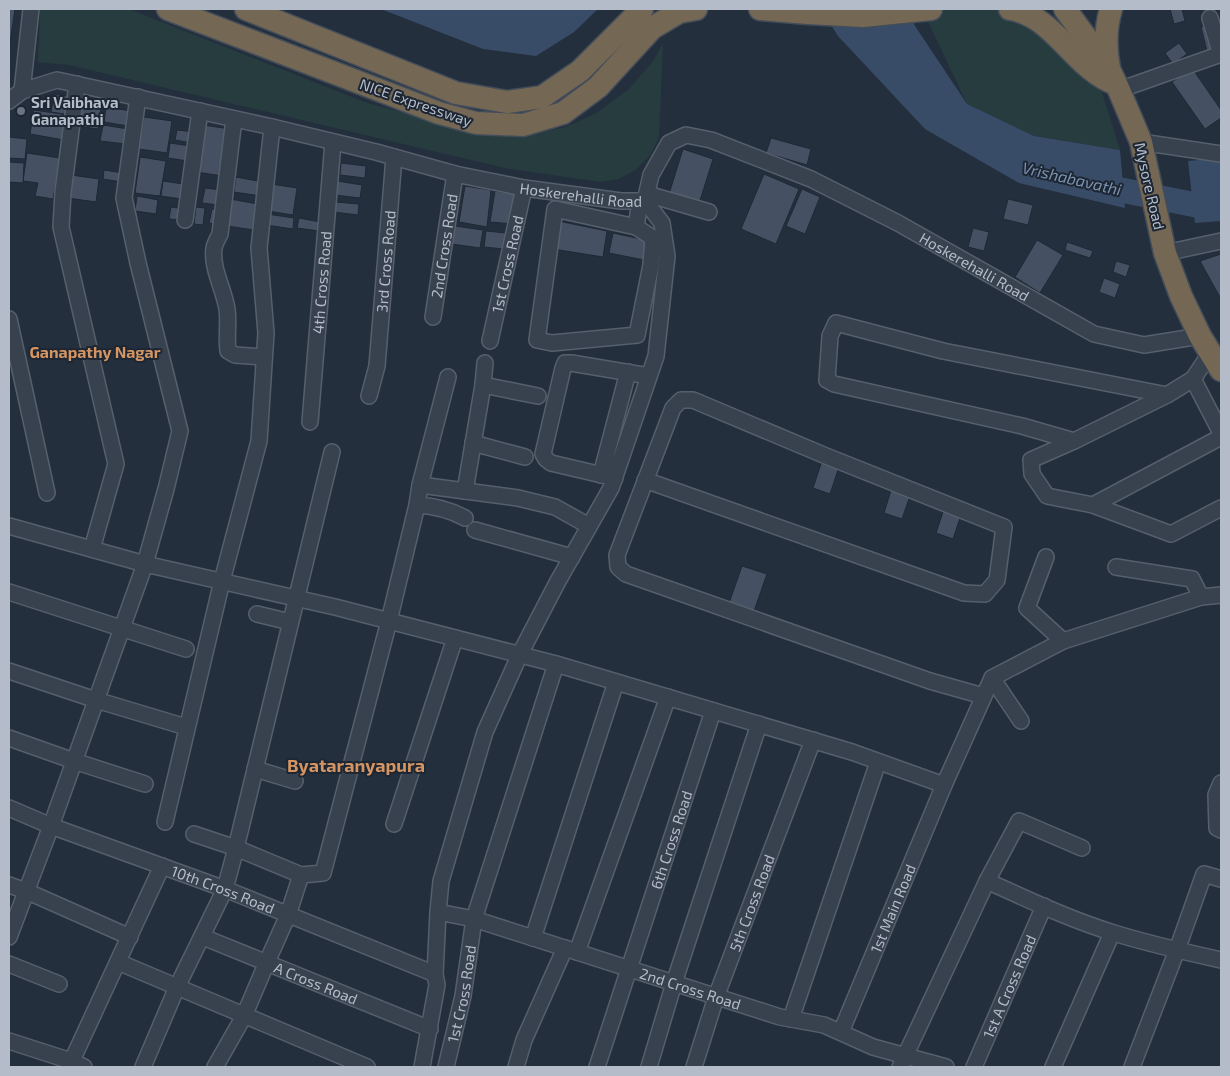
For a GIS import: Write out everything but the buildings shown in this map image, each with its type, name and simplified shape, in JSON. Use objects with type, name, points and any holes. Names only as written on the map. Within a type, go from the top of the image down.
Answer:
[{"type":"highway","name":"NICE Expressway","points":[[168,9],[439,113],[476,123],[523,126],[563,113],[598,87],[652,28],[679,12],[696,9]]},
{"type":"highway","name":"NICE Expressway","points":[[246,9],[456,93],[507,102],[542,97],[580,71],[642,9]]},
{"type":"highway","points":[[760,9],[863,16],[931,9]]},
{"type":"highway","points":[[1010,9],[1028,13],[1055,36],[1087,68],[1103,80],[1115,81],[1105,48],[1107,22],[1112,9]]},
{"type":"highway","name":"Mysore Road","points":[[1065,9],[1115,81],[1141,142],[1164,250],[1181,296],[1211,353]]},
{"type":"street","points":[[22,91],[31,9]]},
{"type":"street","points":[[1115,81],[1221,55],[1210,18]]},
{"type":"street","name":"Hoskerehalli Road","points":[[9,101],[22,91],[57,80],[333,142],[455,174],[524,188],[621,201],[644,199],[651,175],[669,143],[686,135],[711,140],[811,179],[898,223],[1094,334],[1144,345],[1211,353]]},
{"type":"street","points":[[77,84],[63,192],[61,227],[116,464],[92,549]]},
{"type":"street","points":[[9,937],[145,564],[180,431],[140,273],[124,198],[138,97]]},
{"type":"street","points":[[185,220],[200,111]]},
{"type":"street","points":[[234,119],[220,234],[214,248],[215,262],[228,312],[226,340],[228,351],[235,355],[264,357]]},
{"type":"street","points":[[165,822],[222,581],[259,441],[266,333],[259,248],[272,128]]},
{"type":"street","name":"4th Cross Road","points":[[310,422],[333,142]]},
{"type":"street","points":[[1141,142],[1221,154]]},
{"type":"street","name":"3rd Cross Road","points":[[369,396],[377,366],[394,157]]},
{"type":"street","name":"2nd Cross Road","points":[[433,317],[455,174]]},
{"type":"street","name":"1st Cross Road","points":[[490,342],[524,188]]},
{"type":"street","points":[[644,199],[709,212]]},
{"type":"street","points":[[636,227],[644,199]]},
{"type":"street","points":[[608,476],[656,356],[667,256],[662,223],[644,199]]},
{"type":"street","points":[[555,208],[636,227],[653,238],[652,265],[636,335],[552,344],[537,340],[555,208]]},
{"type":"street","points":[[1164,250],[1221,241]]},
{"type":"street","points":[[9,319],[47,493]]},
{"type":"street","points":[[1074,441],[1022,426],[834,384],[827,380],[830,336],[836,323],[943,351],[1166,395]]},
{"type":"street","points":[[1211,353],[1193,379],[1166,395],[1074,441],[1031,460],[1032,474],[1047,496],[1093,504],[1170,534],[1221,508]]},
{"type":"street","points":[[465,491],[485,363]]},
{"type":"street","points":[[608,476],[551,463],[543,454],[563,368],[565,364],[571,363],[649,376]]},
{"type":"street","points":[[608,476],[628,372]]},
{"type":"street","points":[[194,834],[236,848],[301,875],[322,873],[389,621],[417,505],[420,485],[448,377]]},
{"type":"street","points":[[1093,504],[1221,435],[1193,379]]},
{"type":"street","points":[[483,384],[538,396]]},
{"type":"street","points":[[645,480],[964,594],[985,594],[997,580],[1004,527],[826,456],[693,400],[681,400],[673,408],[645,480],[617,555],[618,568],[626,574],[930,681],[983,696]]},
{"type":"street","points":[[473,443],[525,457]]},
{"type":"street","points":[[143,1067],[177,987],[203,937],[225,888],[332,452]]},
{"type":"street","name":"1st Cross Road","points":[[422,1067],[437,985],[435,974],[438,912],[442,881],[485,732],[520,654],[611,488],[608,476]]},
{"type":"street","points":[[420,485],[518,498],[555,507],[589,526]]},
{"type":"street","points":[[417,505],[435,506],[450,510],[465,518]]},
{"type":"street","points":[[9,526],[145,564],[296,598],[556,664],[813,740],[944,786]]},
{"type":"street","points":[[475,530],[572,557]]},
{"type":"street","points":[[1046,557],[1027,608],[1063,641]]},
{"type":"street","points":[[1116,567],[1192,579],[1201,597]]},
{"type":"street","points":[[9,592],[186,649]]},
{"type":"street","points":[[1021,721],[992,678],[1063,641],[1201,597],[1221,596]]},
{"type":"street","points":[[257,614],[290,622]]},
{"type":"street","points":[[394,824],[455,638]]},
{"type":"street","name":"1st Cross Road","points":[[446,1067],[463,996],[474,919],[556,664]]},
{"type":"street","points":[[9,671],[186,727]]},
{"type":"street","name":"1st Main Road","points":[[841,1032],[944,786],[992,678]]},
{"type":"street","points":[[533,938],[616,682]]},
{"type":"street","points":[[516,1067],[524,1040],[571,950],[668,697]]},
{"type":"street","name":"6th Cross Road","points":[[597,1067],[713,711]]},
{"type":"street","points":[[649,1067],[674,983],[759,724]]},
{"type":"street","points":[[9,738],[144,784]]},
{"type":"street","name":"5th Cross Road","points":[[694,1067],[716,997],[813,740]]},
{"type":"street","points":[[791,1019],[878,762]]},
{"type":"street","points":[[255,769],[295,781]]},
{"type":"street","points":[[1221,783],[1216,795],[1217,828],[1221,830]]},
{"type":"street","name":"10th Cross Road","points":[[9,808],[51,826],[225,888],[435,974]]},
{"type":"street","points":[[902,1062],[987,882],[1019,820],[1082,848]]},
{"type":"street","points":[[9,1041],[75,1065],[118,962],[162,866]]},
{"type":"street","points":[[1132,1067],[1204,874],[1221,879]]},
{"type":"street","points":[[215,1067],[244,1016],[288,915],[301,875]]},
{"type":"street","points":[[987,882],[1112,933],[1221,960]]},
{"type":"street","points":[[9,885],[130,937]]},
{"type":"street","name":"1st A Cross Road","points":[[974,1067],[1044,906]]},
{"type":"street","name":"2nd Cross Road","points":[[438,912],[474,919],[716,997],[791,1019],[824,1025],[874,1047],[902,1062],[946,1067]]},
{"type":"street","points":[[1053,1067],[1112,933]]},
{"type":"street","name":"A Cross Road","points":[[203,937],[430,1030]]},
{"type":"street","points":[[118,962],[367,1067]]},
{"type":"street","points":[[9,964],[60,984]]},
{"type":"green space","points":[[40,9],[129,9],[367,103],[479,132],[531,134],[565,127],[582,120],[598,112],[629,89],[654,60],[663,43],[659,137],[650,155],[636,170],[618,179],[600,182],[505,168],[69,65],[38,62]]},
{"type":"green space","points":[[922,9],[1044,9],[1097,76],[1120,150],[1034,136],[967,104]]},
{"type":"water","points":[[381,9],[598,9],[574,32],[536,56],[483,49]]},
{"type":"water","points":[[821,9],[906,9],[915,26],[967,104],[1034,136],[1120,150],[1125,208],[1019,183],[925,129],[838,36]]},
{"type":"water","points":[[1221,158],[1221,221],[1195,223],[1188,161]]},
{"type":"waterway","name":"Vrishabavathi","points":[[1091,184],[1196,205],[1221,202]]},
{"type":"place","name":"Sri Vaibhava Ganapathi","points":[[21,111]]},
{"type":"district","name":"Ganapathy Nagar","points":[[95,351]]},
{"type":"district","name":"Byataranyapura","points":[[356,765]]}]
